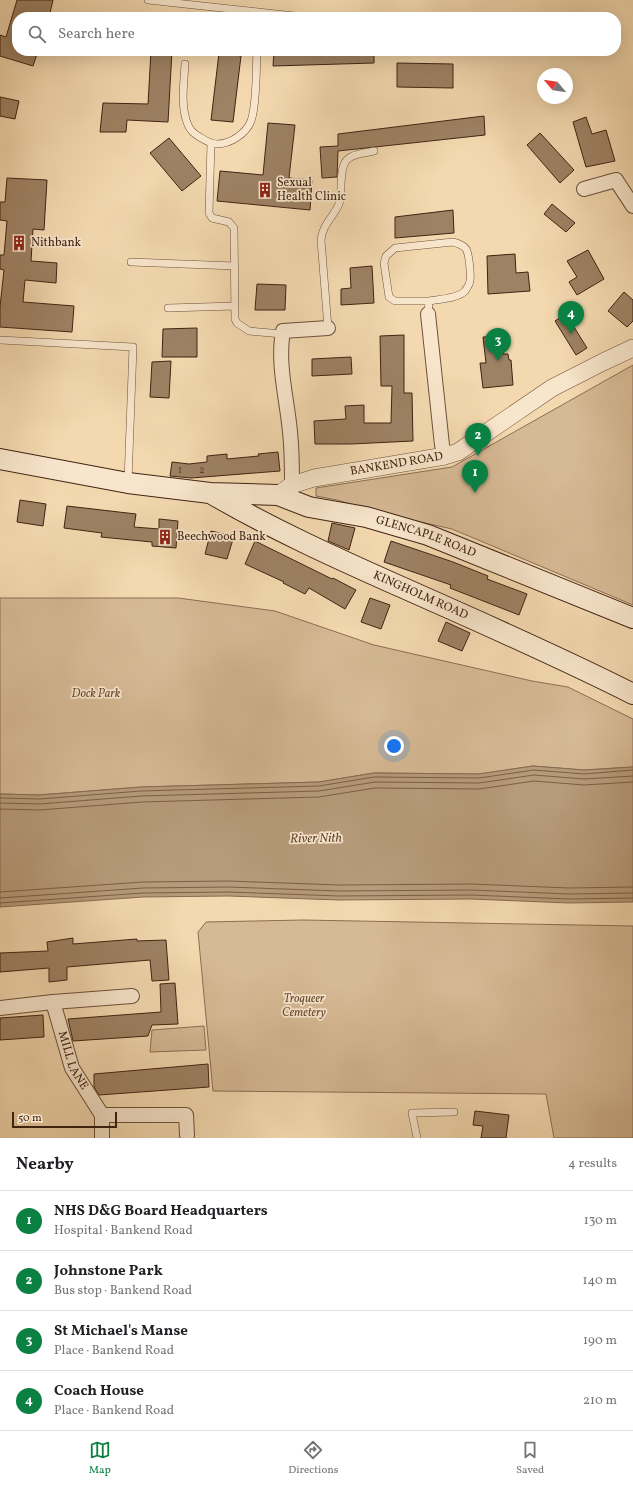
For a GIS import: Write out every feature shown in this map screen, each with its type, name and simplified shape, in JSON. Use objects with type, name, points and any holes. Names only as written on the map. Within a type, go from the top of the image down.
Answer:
[{"type":"main road","points":[[0,459],[128,483],[210,493]]},
{"type":"main road","name":"GLENCAPLE ROAD","points":[[210,493],[285,490],[309,506],[366,517],[428,534],[633,618]]},
{"type":"main road","name":"KINGHOLM ROAD","points":[[210,493],[250,516],[341,560],[580,667],[633,694]]},
{"type":"street","points":[[584,189],[616,180],[633,206]]},
{"type":"street","points":[[428,308],[442,444],[445,456]]},
{"type":"street","points":[[285,490],[290,432],[283,386],[280,342],[282,334],[283,331],[328,328]]},
{"type":"street","name":"BANKEND ROAD","points":[[285,490],[314,478],[445,456],[458,452],[552,388],[633,348]]},
{"type":"street","points":[[0,1008],[132,996]]},
{"type":"street","name":"MILL LANE","points":[[53,1002],[72,1068],[102,1115]]},
{"type":"street","points":[[102,1138],[102,1115],[186,1115],[187,1135]]},
{"type":"lane","points":[[148,0],[237,12]]},
{"type":"lane","points":[[185,64],[184,111],[188,125],[192,132],[205,140],[216,144],[231,142],[247,128],[251,121],[254,108],[257,56]]},
{"type":"lane","points":[[212,143],[209,213],[212,218],[229,222],[234,228],[235,320],[240,326],[249,331],[282,334]]},
{"type":"lane","points":[[328,328],[321,240],[323,231],[341,200],[341,172],[345,161],[355,154],[374,152]]},
{"type":"lane","points":[[452,242],[457,243],[466,249],[468,253],[469,286],[458,296],[428,308],[395,301],[389,297],[384,263],[386,256],[395,248],[452,242]]},
{"type":"lane","points":[[131,262],[235,266]]},
{"type":"lane","points":[[168,308],[235,306]]},
{"type":"lane","points":[[0,340],[134,347],[128,483]]},
{"type":"lane","points":[[417,1138],[412,1113],[454,1112]]},
{"type":"green space","points":[[633,365],[633,605],[452,529],[316,496],[316,488],[452,467]]},
{"type":"green space","name":"Dock Park","points":[[0,598],[178,598],[275,611],[374,645],[532,681],[568,687],[633,719],[633,767],[584,770],[533,766],[479,774],[374,773],[319,782],[141,787],[39,795],[0,794]]},
{"type":"green space","name":"Troqueer Cemetery","points":[[303,920],[633,926],[633,1138],[554,1138],[546,1094],[213,1091],[198,932],[206,922]]},
{"type":"green space","points":[[204,1026],[206,1050],[150,1052],[152,1030]]},
{"type":"water","name":"River Nith","points":[[533,766],[584,770],[633,767],[633,902],[569,903],[471,899],[339,900],[228,896],[143,897],[0,907],[0,794],[39,795],[141,787],[319,782],[374,773],[479,774]]},
{"type":"building","points":[[17,0],[53,0],[50,12],[13,12]]},
{"type":"building","points":[[12,17],[12,56],[36,56],[33,66],[0,56],[0,35],[6,37]]},
{"type":"building","points":[[151,56],[172,56],[168,122],[127,120],[126,132],[100,132],[103,103],[148,104]]},
{"type":"building","points":[[219,56],[241,56],[233,122],[211,120]]},
{"type":"building","points":[[274,56],[374,56],[374,63],[273,66]]},
{"type":"building","points":[[397,63],[453,64],[453,88],[397,87]]},
{"type":"building","points":[[0,97],[19,101],[15,119],[0,116]]},
{"type":"building","points":[[484,116],[485,135],[338,151],[337,177],[322,178],[320,147],[338,146],[338,134]]},
{"type":"building","points":[[586,117],[592,134],[606,130],[615,161],[586,167],[573,122]]},
{"type":"building","name":"Sexual Health Clinic","points":[[268,123],[295,125],[289,178],[312,180],[310,210],[217,201],[220,171],[263,175]]},
{"type":"building","points":[[540,133],[574,170],[560,183],[527,145]]},
{"type":"building","points":[[169,138],[201,176],[182,191],[150,153]]},
{"type":"building","name":"Nithbank","points":[[7,178],[47,180],[44,230],[33,229],[31,261],[57,263],[56,283],[25,280],[23,302],[74,306],[72,332],[0,327],[0,307],[4,270],[0,269],[0,255],[4,255],[7,221],[0,220],[0,202],[5,202]]},
{"type":"building","points":[[552,204],[575,223],[566,232],[544,214]]},
{"type":"building","points":[[453,210],[454,233],[395,238],[395,217]]},
{"type":"building","points":[[588,250],[604,279],[577,295],[569,282],[577,277],[567,261]]},
{"type":"building","points":[[515,254],[516,273],[528,272],[530,291],[488,294],[487,256]]},
{"type":"building","points":[[372,266],[374,303],[341,305],[341,289],[351,288],[350,268]]},
{"type":"building","points":[[257,284],[286,285],[285,310],[255,310]]},
{"type":"building","points":[[624,292],[633,300],[633,321],[627,327],[608,311]]},
{"type":"building","points":[[566,314],[587,348],[576,355],[555,321]]},
{"type":"building","points":[[197,328],[197,357],[162,357],[163,329]]},
{"type":"building","points":[[404,335],[404,393],[412,393],[413,441],[315,444],[314,421],[346,419],[345,406],[364,405],[364,423],[391,423],[392,386],[381,386],[380,336]]},
{"type":"building","points":[[502,336],[503,354],[508,354],[509,360],[511,360],[513,385],[483,388],[480,363],[486,363],[483,337]]},
{"type":"building","points":[[351,357],[352,374],[312,376],[312,359]]},
{"type":"building","points":[[171,361],[169,398],[150,397],[152,362]]},
{"type":"building","points":[[278,452],[280,471],[191,478],[170,476],[172,462],[189,464],[207,462],[207,456],[227,454],[227,459],[259,456],[258,454]]},
{"type":"building","points":[[20,500],[46,504],[43,526],[17,522]]},
{"type":"building","points":[[67,506],[136,514],[134,527],[159,529],[159,519],[178,521],[176,548],[152,546],[152,542],[101,537],[102,533],[64,528]]},
{"type":"building","points":[[332,523],[355,528],[349,550],[328,541]]},
{"type":"building","points":[[211,531],[234,536],[227,559],[205,554]]},
{"type":"building","points":[[255,541],[356,590],[345,609],[309,588],[305,594],[283,583],[284,582],[245,564]]},
{"type":"building","points":[[391,541],[453,562],[488,576],[487,579],[527,594],[519,615],[450,588],[451,585],[384,562]]},
{"type":"building","points":[[370,598],[390,605],[381,629],[361,622]]},
{"type":"building","points":[[446,622],[470,633],[462,651],[438,641]]},
{"type":"building","points":[[73,938],[73,944],[137,939],[137,941],[166,940],[169,980],[152,981],[150,960],[67,967],[67,980],[49,982],[49,968],[0,972],[0,953],[48,951],[47,942]]},
{"type":"building","points":[[175,983],[178,1024],[152,1025],[148,1036],[73,1041],[68,1019],[161,1012],[160,984]]},
{"type":"building","points":[[43,1015],[44,1037],[0,1040],[0,1018]]},
{"type":"building","points":[[208,1064],[209,1087],[99,1095],[94,1087],[94,1074]]},
{"type":"building","points":[[475,1111],[509,1115],[506,1138],[481,1138],[483,1126],[473,1125]]},
{"type":"place","name":"Sexual Health Clinic","points":[[265,190]]},
{"type":"place","name":"Nithbank","points":[[19,243]]},
{"type":"place","name":"Coach House","points":[[571,334]]},
{"type":"place","name":"St Michael's Manse","points":[[498,361]]},
{"type":"place","name":"Johnstone Park","points":[[478,456]]},
{"type":"place","name":"NHS D&G Board Headquarters","points":[[475,493]]},
{"type":"place","name":"Beechwood Bank","points":[[165,537]]}]
